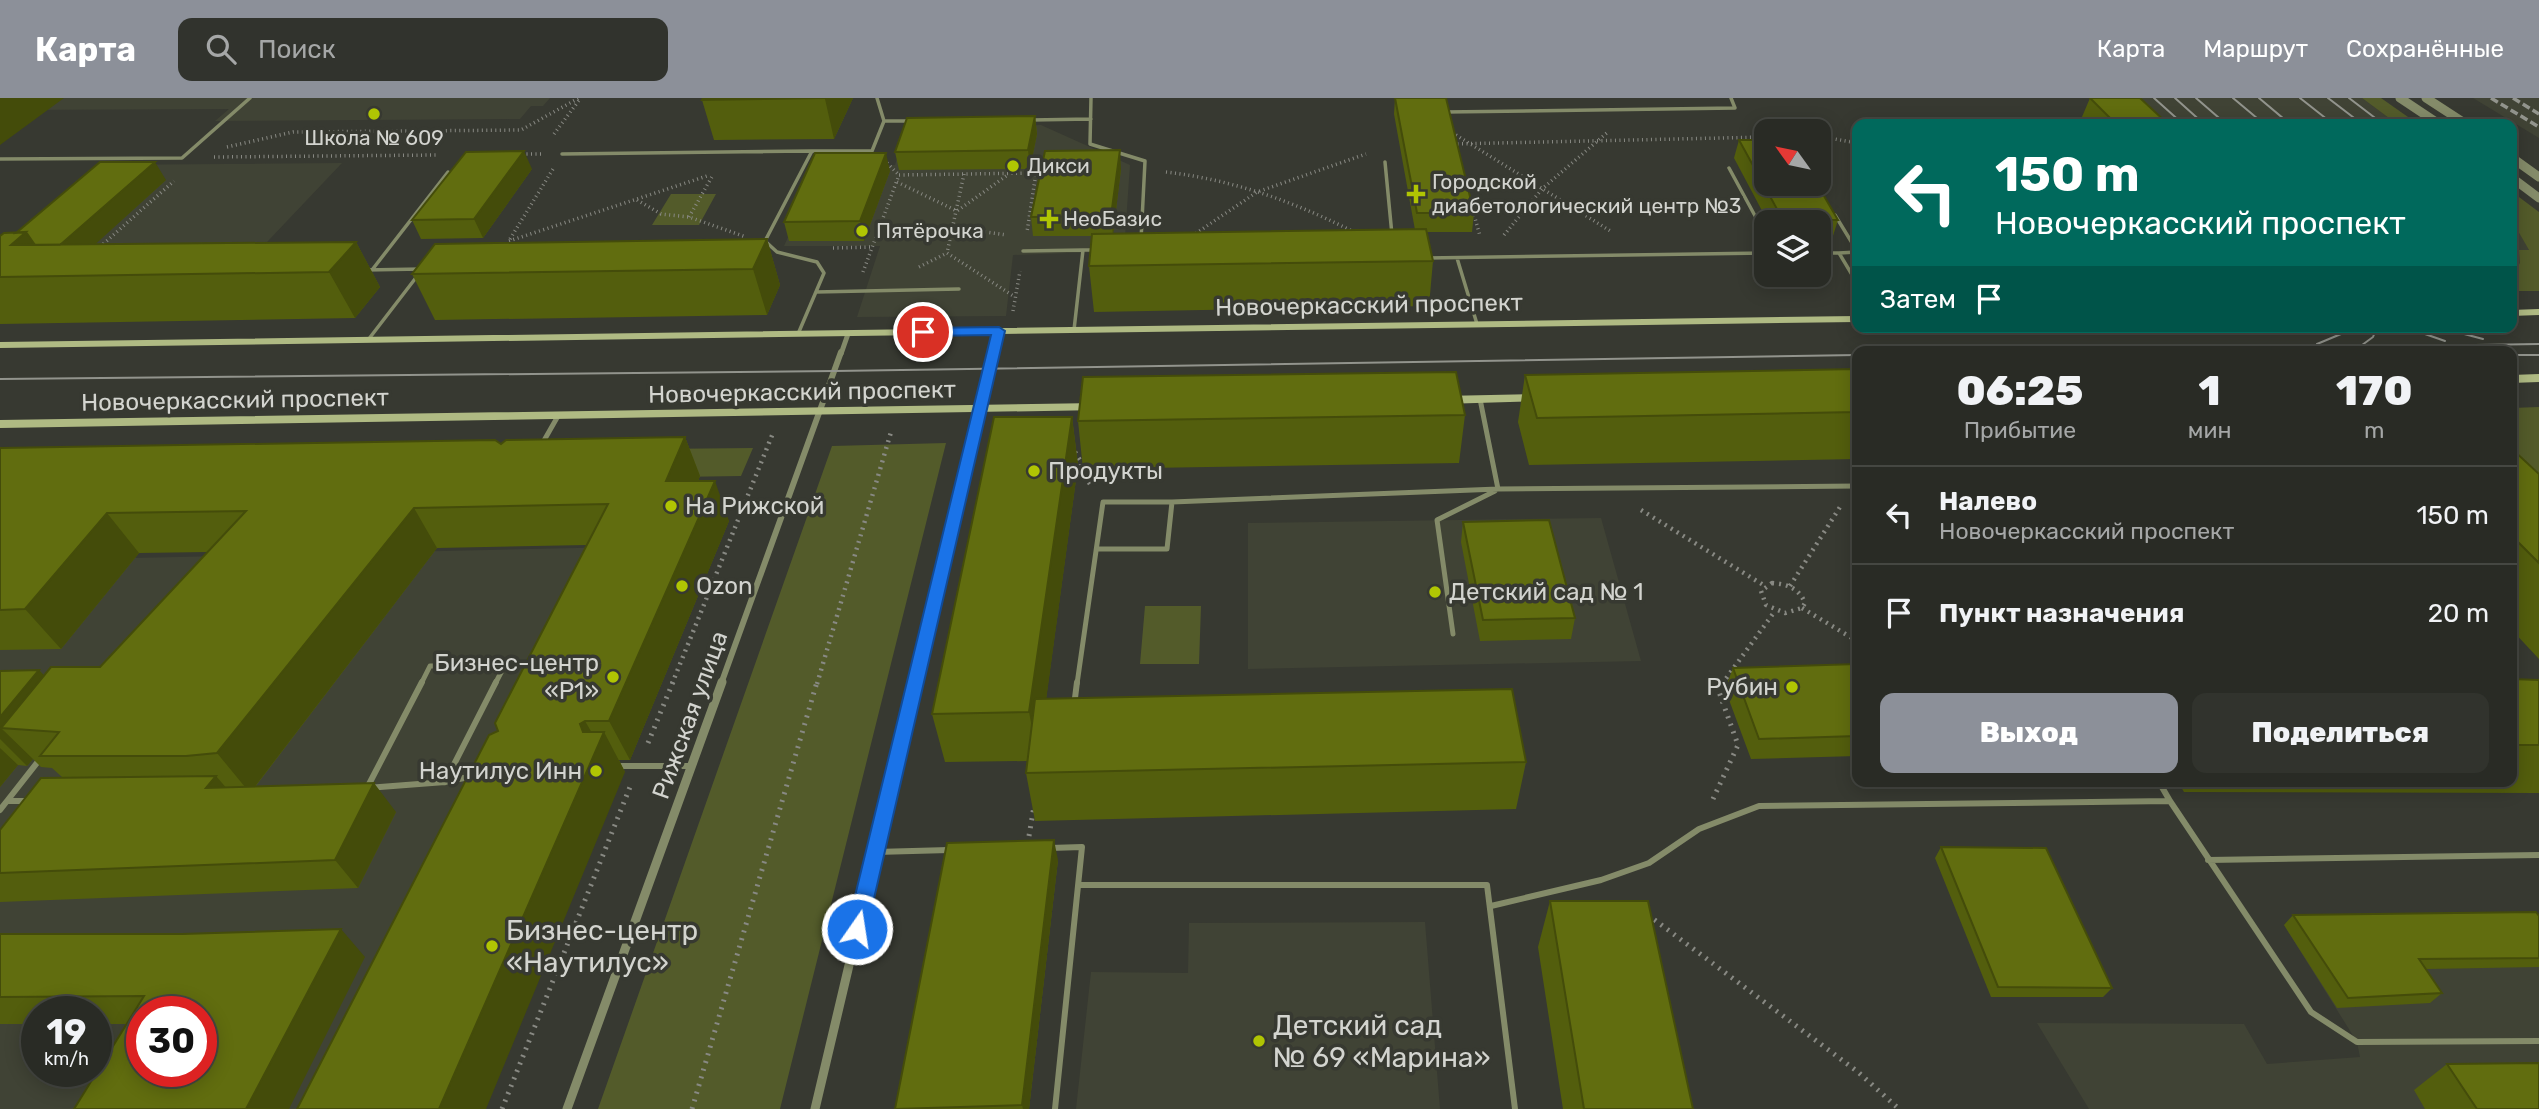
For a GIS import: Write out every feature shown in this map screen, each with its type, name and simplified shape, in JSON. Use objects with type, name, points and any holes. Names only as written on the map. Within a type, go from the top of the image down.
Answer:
[{"type":"main road","points":[[2517,313],[2539,312]]},
{"type":"main road","name":"Новочеркасский проспект","points":[[0,345],[1852,319]]},
{"type":"main road","points":[[2517,379],[2539,378]]},
{"type":"main road","points":[[1424,400],[1549,398]]},
{"type":"main road","name":"Новочеркасский проспект","points":[[0,424],[1110,407]]},
{"type":"street","points":[[2400,98],[2432,119]]},
{"type":"street","points":[[2426,98],[2458,119]]},
{"type":"street","points":[[2517,161],[2539,177]]},
{"type":"street","points":[[2517,182],[2539,198]]},
{"type":"street","points":[[815,1109],[999,331]]},
{"type":"street","name":"Рижская улица","points":[[567,1109],[848,334]]},
{"type":"lane","points":[[0,159],[182,158],[250,98]]},
{"type":"lane","points":[[562,154],[872,151],[884,121],[877,98]]},
{"type":"lane","points":[[1091,98],[1090,144],[1145,161],[1140,249]]},
{"type":"lane","points":[[1438,112],[1735,108],[1731,98]]},
{"type":"lane","points":[[1022,120],[1091,120]]},
{"type":"lane","points":[[884,121],[925,121]]},
{"type":"lane","points":[[777,252],[765,241],[812,151]]},
{"type":"lane","points":[[1385,162],[1393,245]]},
{"type":"lane","points":[[1729,168],[1754,214]]},
{"type":"lane","points":[[372,270],[448,172]]},
{"type":"lane","points":[[1830,207],[1852,243]]},
{"type":"lane","points":[[1074,330],[1083,250]]},
{"type":"lane","points":[[1023,251],[1106,250]]},
{"type":"lane","points":[[764,255],[777,252],[817,262],[824,273],[798,334]]},
{"type":"lane","points":[[1831,253],[1852,252]]},
{"type":"lane","points":[[1839,253],[1852,275]]},
{"type":"lane","points":[[1419,258],[1754,254]]},
{"type":"lane","points":[[1457,258],[1477,324]]},
{"type":"lane","points":[[358,270],[434,269]]},
{"type":"lane","points":[[368,340],[422,270]]},
{"type":"lane","points":[[816,292],[959,289]]},
{"type":"lane","points":[[1480,399],[1498,489]]},
{"type":"lane","points":[[538,449],[558,416]]},
{"type":"lane","points":[[1075,698],[1103,502],[1172,502],[1498,489],[1852,486]]},
{"type":"lane","points":[[1453,634],[1437,520],[1498,489]]},
{"type":"lane","points":[[1098,549],[1167,549],[1172,502]]},
{"type":"lane","points":[[367,788],[430,666],[505,665],[444,782]]},
{"type":"lane","points":[[0,810],[48,749]]},
{"type":"lane","points":[[607,766],[692,766]]},
{"type":"lane","points":[[354,789],[444,782],[481,775]]},
{"type":"lane","points":[[2163,787],[2208,860],[2311,1012],[2357,1042],[2539,1041]]},
{"type":"lane","points":[[7,800],[34,800]]},
{"type":"lane","points":[[1491,906],[1601,880],[1649,863],[1699,829],[1759,806],[2171,801]]},
{"type":"lane","points":[[1042,848],[1082,847],[1055,1109]]},
{"type":"lane","points":[[876,852],[963,850]]},
{"type":"lane","points":[[2208,860],[2539,855]]},
{"type":"lane","points":[[1080,886],[1487,885],[1515,1109]]},
{"type":"path","points":[[182,158],[293,132],[521,130],[580,98]]},
{"type":"path","points":[[538,154],[580,98]]},
{"type":"path","points":[[1486,257],[1542,189],[1634,109]]},
{"type":"path","points":[[1456,144],[1452,132],[1648,255]]},
{"type":"path","points":[[1443,144],[1754,136]]},
{"type":"path","points":[[1831,138],[1852,142]]},
{"type":"path","points":[[1188,238],[1257,192],[1377,150]]},
{"type":"path","points":[[511,154],[562,154]]},
{"type":"path","points":[[562,154],[509,241],[713,174],[689,218]]},
{"type":"path","points":[[182,158],[442,155]]},
{"type":"path","points":[[1146,171],[1216,180],[1257,192],[1308,208],[1357,233]]},
{"type":"path","points":[[857,291],[899,175],[1036,173],[1012,316]]},
{"type":"path","points":[[964,174],[947,253],[1015,297]]},
{"type":"path","points":[[957,211],[1010,174]]},
{"type":"path","points":[[100,248],[179,177],[165,177]]},
{"type":"path","points":[[897,182],[957,211]]},
{"type":"path","points":[[636,200],[661,214],[689,218],[735,235],[765,241]]},
{"type":"path","points":[[1472,207],[1486,257]]},
{"type":"path","points":[[877,233],[978,231],[1026,238]]},
{"type":"path","points":[[692,1109],[891,431]]},
{"type":"path","points":[[1074,451],[1081,462],[1080,471],[1103,502]]},
{"type":"path","points":[[1790,586],[1852,491]]},
{"type":"path","points":[[1638,500],[1641,511],[1765,586]]},
{"type":"path","points":[[1781,583],[1790,586],[1803,596],[1805,603],[1795,612],[1775,611],[1761,598],[1760,591],[1765,586],[1781,583]]},
{"type":"path","points":[[1802,608],[1852,638]]},
{"type":"path","points":[[1699,829],[1738,745],[1718,689],[1775,611]]},
{"type":"path","points":[[1028,843],[1036,792]]},
{"type":"path","points":[[1645,913],[1858,1072],[1899,1109]]},
{"type":"shaded area","name":"Школа № 609","points":[[0,98],[550,98],[543,106],[531,106],[520,119],[215,121],[229,109],[0,110]]},
{"type":"shaded area","points":[[2124,98],[2362,98],[2390,119],[2146,119]]},
{"type":"shaded area","points":[[2473,98],[2539,98],[2539,138],[2517,125],[2517,119],[2508,119]]},
{"type":"shaded area","points":[[1041,125],[1130,165],[1124,251],[1013,255],[1006,316],[857,317],[880,246],[784,246],[820,167],[895,165],[906,129]]},
{"type":"shaded area","points":[[342,163],[249,261],[0,245],[99,165]]},
{"type":"shaded area","points":[[2517,229],[2530,251],[2517,268]]},
{"type":"shaded area","name":"Детский сад № 1","points":[[1601,518],[1641,661],[1248,669],[1248,523]]},
{"type":"shaded area","points":[[622,547],[344,1109],[0,1109],[0,561]]},
{"type":"shaded area","name":"Детский сад № 69 «Марина»","points":[[1425,922],[1440,1109],[1076,1109],[1091,972],[1188,973],[1189,923]]},
{"type":"shaded area","points":[[2524,922],[2539,943],[2539,1109],[2089,1109],[2037,1023],[2244,1024],[2267,1064],[2360,1057],[2357,1042],[2284,925]]},
{"type":"green space","points":[[2362,98],[2381,98],[2411,119],[2390,119]]},
{"type":"green space","points":[[671,194],[716,194],[699,225],[652,225]]},
{"type":"green space","points":[[2517,196],[2539,212],[2539,291],[2517,291],[2519,250],[2529,250],[2517,229]]},
{"type":"green space","points":[[2539,407],[2539,506],[2517,485],[2517,408]]},
{"type":"green space","points":[[946,443],[780,1109],[598,1109],[832,446]]},
{"type":"green space","points":[[753,448],[741,476],[544,479],[560,450]]},
{"type":"green space","points":[[1145,606],[1201,606],[1199,664],[1140,664]]},
{"type":"building","points":[[703,98],[825,98],[702,100]]},
{"type":"building","points":[[1395,98],[1446,98],[1474,213],[1417,213]]},
{"type":"building","points":[[2090,98],[2140,98],[2163,119],[2111,119]]},
{"type":"building","points":[[1035,116],[1028,150],[895,152],[907,118]]},
{"type":"building","points":[[1739,140],[1754,140],[1754,167]]},
{"type":"building","points":[[1120,150],[1111,216],[1031,217],[1045,151]]},
{"type":"building","points":[[524,151],[474,219],[412,220],[466,152]]},
{"type":"building","points":[[815,153],[886,153],[860,221],[784,222]]},
{"type":"building","points":[[100,162],[155,162],[60,245],[35,245],[26,232],[16,233]]},
{"type":"building","points":[[1770,196],[1824,196],[1838,220],[1831,220],[1831,210],[1778,210]]},
{"type":"building","points":[[1426,229],[1433,261],[1089,266],[1092,234]]},
{"type":"building","points":[[26,232],[11,245],[356,242],[329,272],[0,277],[0,236],[4,233]]},
{"type":"building","points":[[767,239],[753,269],[412,274],[435,244]]},
{"type":"building","points":[[1852,369],[1852,412],[1537,418],[1525,375]]},
{"type":"building","points":[[1456,372],[1465,415],[1078,421],[1083,377]]},
{"type":"building","points":[[994,417],[1072,417],[1029,712],[932,714]]},
{"type":"building","points":[[685,437],[666,481],[715,481],[609,721],[585,721],[580,724],[583,732],[604,732],[439,1109],[297,1109],[489,735],[498,731],[495,723],[608,504],[414,508],[217,753],[186,756],[40,756],[59,732],[1,728],[51,667],[100,667],[246,511],[107,513],[25,609],[0,610],[0,448],[495,440],[501,444],[506,440]]},
{"type":"building","points":[[2517,454],[2539,474],[2539,563],[2517,541]]},
{"type":"building","points":[[1549,520],[1575,618],[1483,620],[1463,522]]},
{"type":"building","points":[[1852,664],[1852,736],[1759,739],[1733,668]]},
{"type":"building","points":[[39,670],[0,717],[0,671]]},
{"type":"building","points":[[2517,679],[2539,680],[2539,745],[2517,745]]},
{"type":"building","points":[[1512,689],[1526,762],[1026,773],[1035,699]]},
{"type":"building","points":[[216,776],[206,788],[374,783],[335,860],[0,873],[0,830],[41,778]]},
{"type":"building","points":[[1054,840],[1022,1105],[895,1109],[947,843]]},
{"type":"building","points":[[1941,847],[2046,848],[2112,988],[1998,987]]},
{"type":"building","points":[[1550,901],[1648,901],[1693,1109],[1584,1109]]},
{"type":"building","points":[[2536,912],[2539,916],[2539,958],[2419,959],[2442,993],[2348,998],[2293,915]]},
{"type":"building","points":[[341,929],[246,1109],[74,1109],[88,1087],[112,1087],[112,1048],[126,1025],[126,1087],[217,1087],[217,996],[0,997],[0,934],[182,934]]},
{"type":"building","points":[[2539,1063],[2539,1109],[2477,1109],[2447,1064]]},
{"type":"tram line","points":[[2154,98],[2177,119]]},
{"type":"tram line","points":[[2175,98],[2198,119]]},
{"type":"tram line","points":[[2196,98],[2220,119]]},
{"type":"tram line","points":[[2233,98],[2258,119]]},
{"type":"tram line","points":[[2259,98],[2284,119]]},
{"type":"tram line","points":[[2300,98],[2327,119]]},
{"type":"tram line","points":[[2328,98],[2355,119]]},
{"type":"tram line","points":[[2349,98],[2376,119]]},
{"type":"tram line","points":[[2317,344],[2342,333]]},
{"type":"tram line","points":[[2361,346],[2375,333]]},
{"type":"tram line","points":[[2422,333],[2445,341]]},
{"type":"tram line","points":[[2460,333],[2483,339]]},
{"type":"tram line","points":[[2413,346],[2539,344]]},
{"type":"tram line","points":[[0,379],[835,371],[1852,355]]},
{"type":"tram line","points":[[2517,355],[2539,355]]},
{"type":"railway","points":[[2491,98],[2539,127]]},
{"type":"railway","points":[[2513,98],[2539,114]]},
{"type":"place","name":"Школа № 609","points":[[374,114]]},
{"type":"place","name":"Дикси","points":[[1013,166]]},
{"type":"place","name":"Городской диабетологический центр №3","points":[[1416,194]]},
{"type":"place","name":"НеоБазис","points":[[1049,219]]},
{"type":"place","name":"Пятёрочка","points":[[862,231]]},
{"type":"place","name":"Продукты","points":[[1034,471]]},
{"type":"place","name":"На Рижской","points":[[671,506]]},
{"type":"place","name":"Ozon","points":[[682,586]]},
{"type":"place","name":"Детский сад № 1","points":[[1435,592]]},
{"type":"place","name":"Бизнес-центр «Р1»","points":[[613,677]]},
{"type":"place","name":"Рубин","points":[[1792,687]]},
{"type":"place","name":"Наутилус Инн","points":[[596,771]]},
{"type":"place","name":"Бизнес-центр «Наутилус»","points":[[492,946]]},
{"type":"place","name":"Детский сад № 69 «Марина»","points":[[1259,1041]]},
{"type":"route","points":[[857,929],[999,331],[923,332]]}]
